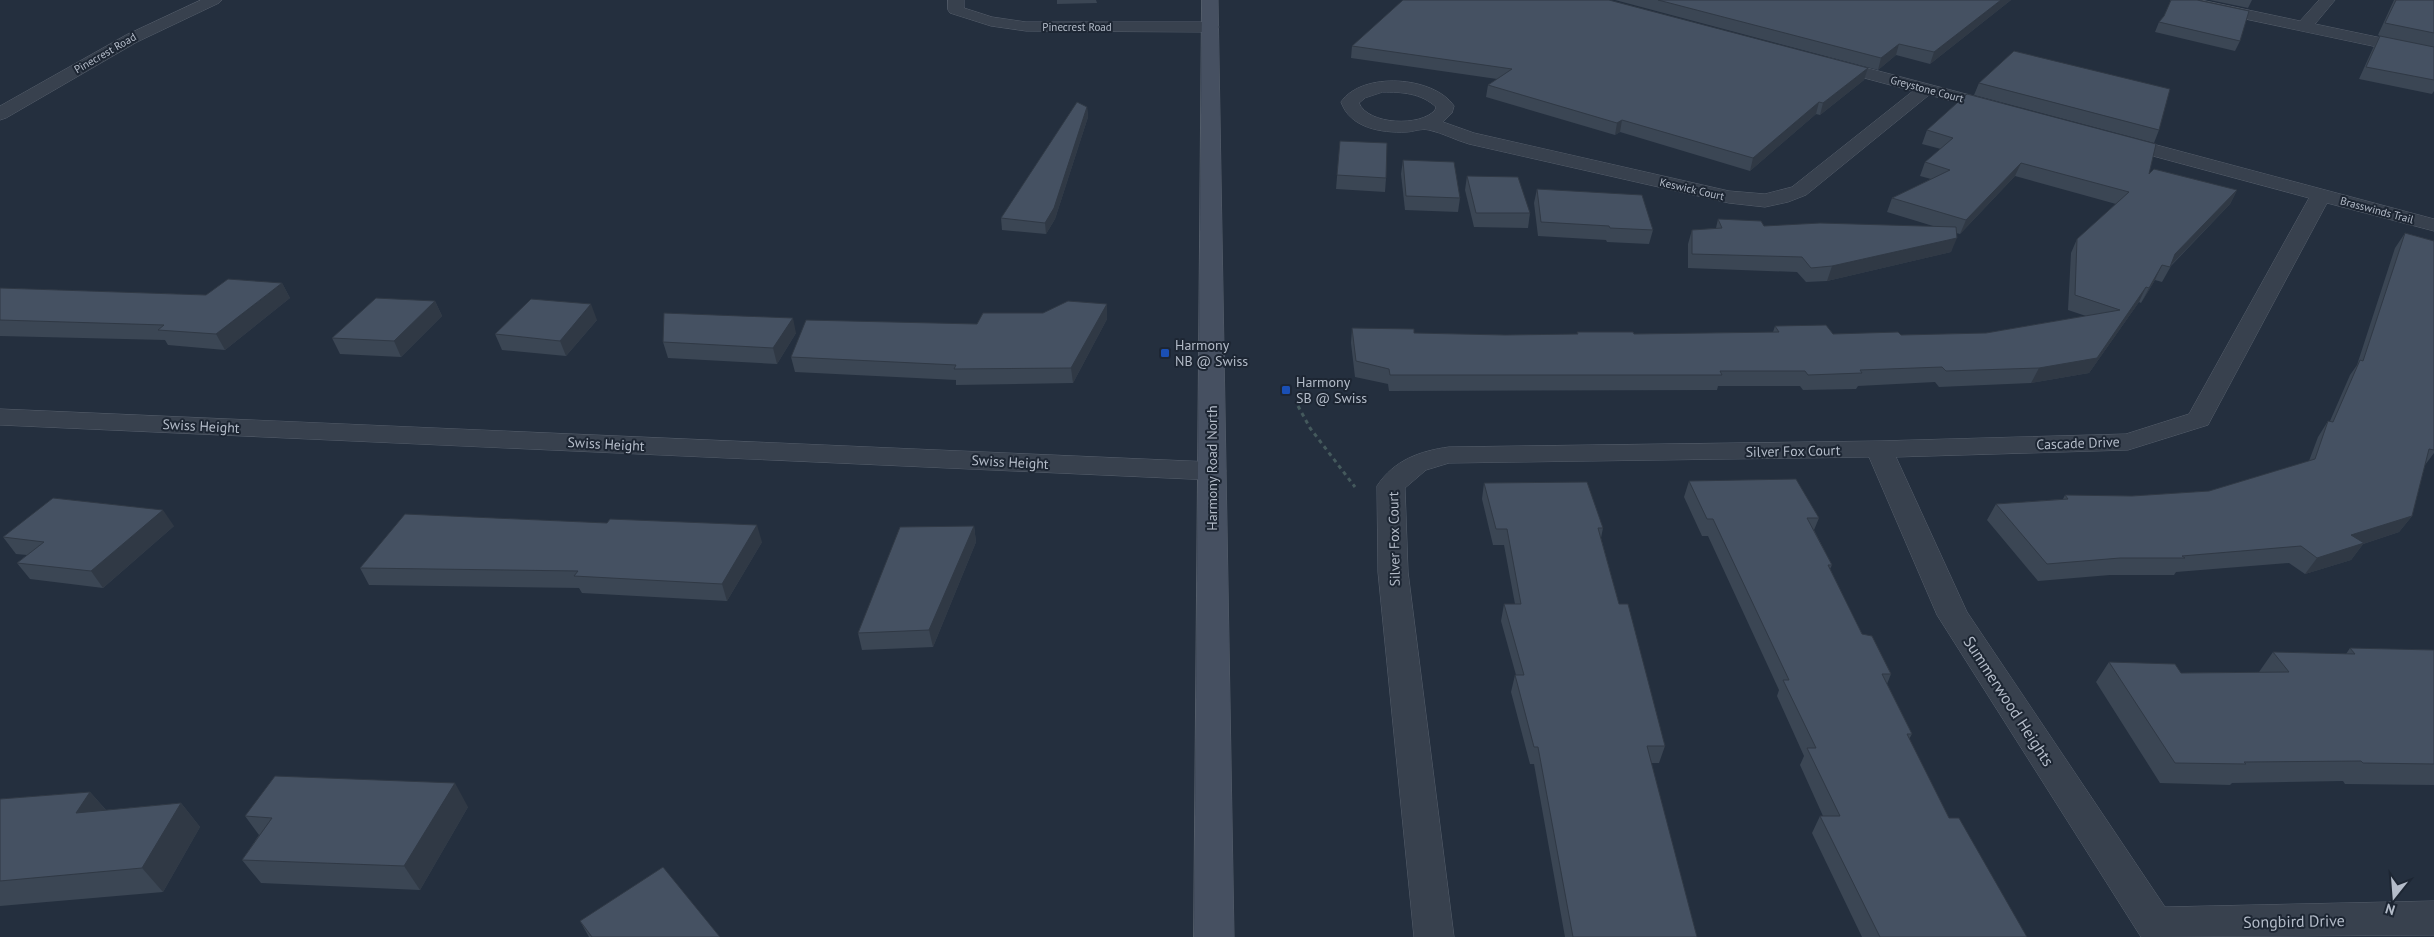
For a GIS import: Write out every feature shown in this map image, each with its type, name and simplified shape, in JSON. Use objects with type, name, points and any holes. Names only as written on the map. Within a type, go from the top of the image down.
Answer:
[{"type":"main road","name":"Harmony Road North","points":[[1210,0],[1214,937]]},
{"type":"street","name":"Pinecrest Road","points":[[0,114],[136,35],[176,15],[214,0]]},
{"type":"street","name":"Pinecrest Road","points":[[956,0],[956,10],[998,24],[1049,27],[1211,27]]},
{"type":"street","points":[[2179,0],[2434,54]]},
{"type":"street","points":[[2304,26],[2328,0]]},
{"type":"street","name":"Greystone Court","points":[[1811,58],[2013,112]]},
{"type":"street","name":"Keswick Court","points":[[1427,123],[1469,138],[1758,202],[1782,199],[1799,191],[1926,89]]},
{"type":"street","points":[[2100,136],[2321,195]]},
{"type":"street","name":"Brasswinds Trail","points":[[2321,195],[2434,225]]},
{"type":"street","name":"Cascade Drive","points":[[1879,449],[2128,442],[2199,419],[2321,195]]},
{"type":"street","name":"Swiss Height","points":[[0,418],[1212,471]]},
{"type":"street","name":"Silver Fox Court","points":[[1434,937],[1393,572],[1391,486],[1408,469],[1426,458],[1449,456],[1879,449]]},
{"type":"street","name":"Summerwood Heights","points":[[1879,449],[1953,615],[2160,931]]},
{"type":"street","name":"Songbird Drive","points":[[2160,931],[2434,918]]},
{"type":"path","points":[[1298,406],[1310,428],[1353,487],[1391,486]]},
{"type":"building","points":[[1403,0],[1609,0],[1868,68],[1823,103],[1819,102],[1753,158],[1622,120],[1617,123],[1488,85],[1512,69],[1352,46]]},
{"type":"building","points":[[1658,0],[2001,0],[1934,52],[1899,44],[1881,58]]},
{"type":"building","points":[[2171,0],[2197,0],[2249,11],[2240,41],[2159,22],[2164,16]]},
{"type":"building","points":[[2396,0],[2434,0],[2434,33],[2385,23]]},
{"type":"building","points":[[2380,36],[2434,47],[2434,80],[2366,67]]},
{"type":"building","points":[[2014,51],[2170,89],[2159,130],[1979,83]]},
{"type":"building","points":[[1967,94],[2156,144],[2149,174],[2154,169],[2237,190],[2175,254],[2170,267],[2162,265],[2149,288],[2146,287],[2097,358],[2039,368],[1946,371],[1942,367],[1860,370],[1862,373],[1808,375],[1805,371],[1720,371],[1722,375],[1390,375],[1389,369],[1356,361],[1352,328],[1414,329],[1414,333],[1505,335],[1578,334],[1577,332],[1633,332],[1634,334],[1779,332],[1775,326],[1826,325],[1833,334],[1898,332],[1901,335],[1986,333],[2120,310],[2075,295],[2077,239],[2129,192],[2021,163],[1966,220],[1892,198],[1950,170],[1925,162],[1953,138],[1927,130]]},
{"type":"building","points":[[1077,102],[1087,107],[1054,208],[1045,223],[1001,218]]},
{"type":"building","points":[[1340,141],[1387,143],[1386,178],[1337,175]]},
{"type":"building","points":[[1403,160],[1454,162],[1460,198],[1406,196]]},
{"type":"building","points":[[1467,176],[1518,177],[1530,213],[1476,213]]},
{"type":"building","points":[[1537,189],[1642,195],[1653,230],[1541,222]]},
{"type":"building","points":[[1718,219],[1761,221],[1764,226],[1820,223],[1956,227],[1957,238],[1832,266],[1811,268],[1802,257],[1692,254],[1692,230],[1722,228]]},
{"type":"building","points":[[2405,233],[2434,241],[2434,450],[2429,449],[2412,516],[2351,535],[2364,543],[2317,558],[2301,546],[2182,556],[2185,558],[2120,558],[2047,564],[1996,504],[2068,499],[2065,495],[2132,496],[2209,491],[2315,459],[2328,421],[2333,422],[2360,360],[2363,361]]},
{"type":"building","points":[[228,279],[282,283],[216,334],[158,330],[164,325],[0,320],[0,288],[206,295]]},
{"type":"building","points":[[376,298],[435,301],[394,341],[332,338]]},
{"type":"building","points":[[531,299],[591,304],[560,341],[495,334]]},
{"type":"building","points":[[1068,301],[1107,304],[1071,368],[954,369],[956,365],[791,357],[806,320],[977,324],[983,313],[1043,313]]},
{"type":"building","points":[[664,313],[793,318],[773,348],[663,342]]},
{"type":"building","points":[[1796,479],[1819,518],[1807,518],[1832,565],[1828,565],[1862,634],[1872,636],[1891,674],[1882,674],[1912,734],[1907,734],[1949,818],[1959,818],[2027,937],[1880,937],[1820,816],[1840,816],[1807,748],[1816,748],[1783,680],[1789,680],[1713,519],[1707,519],[1689,481]]},
{"type":"building","points":[[1587,482],[1603,528],[1598,528],[1619,604],[1628,604],[1665,746],[1647,746],[1697,937],[1573,937],[1538,747],[1534,747],[1515,675],[1524,675],[1504,604],[1521,604],[1507,529],[1496,529],[1484,483]]},
{"type":"building","points":[[53,498],[163,510],[91,571],[17,563],[44,542],[3,537]]},
{"type":"building","points":[[405,514],[607,523],[610,519],[757,525],[722,584],[574,576],[578,571],[360,568]]},
{"type":"building","points":[[974,526],[929,630],[858,633],[900,527]]},
{"type":"building","points":[[2350,648],[2434,650],[2434,764],[2363,763],[2361,761],[2244,762],[2246,764],[2175,763],[2109,662],[2175,664],[2181,673],[2289,672],[2273,652],[2355,654]]},
{"type":"building","points":[[275,776],[455,783],[404,866],[242,860],[272,818],[245,816]]},
{"type":"building","points":[[90,792],[76,813],[181,803],[142,868],[0,881],[0,799]]},
{"type":"building","points":[[663,867],[720,937],[592,937],[580,921]]},
{"type":"place","name":"Harmony NB @ Swiss","points":[[1165,353]]},
{"type":"place","name":"Harmony SB @ Swiss","points":[[1286,390]]}]
